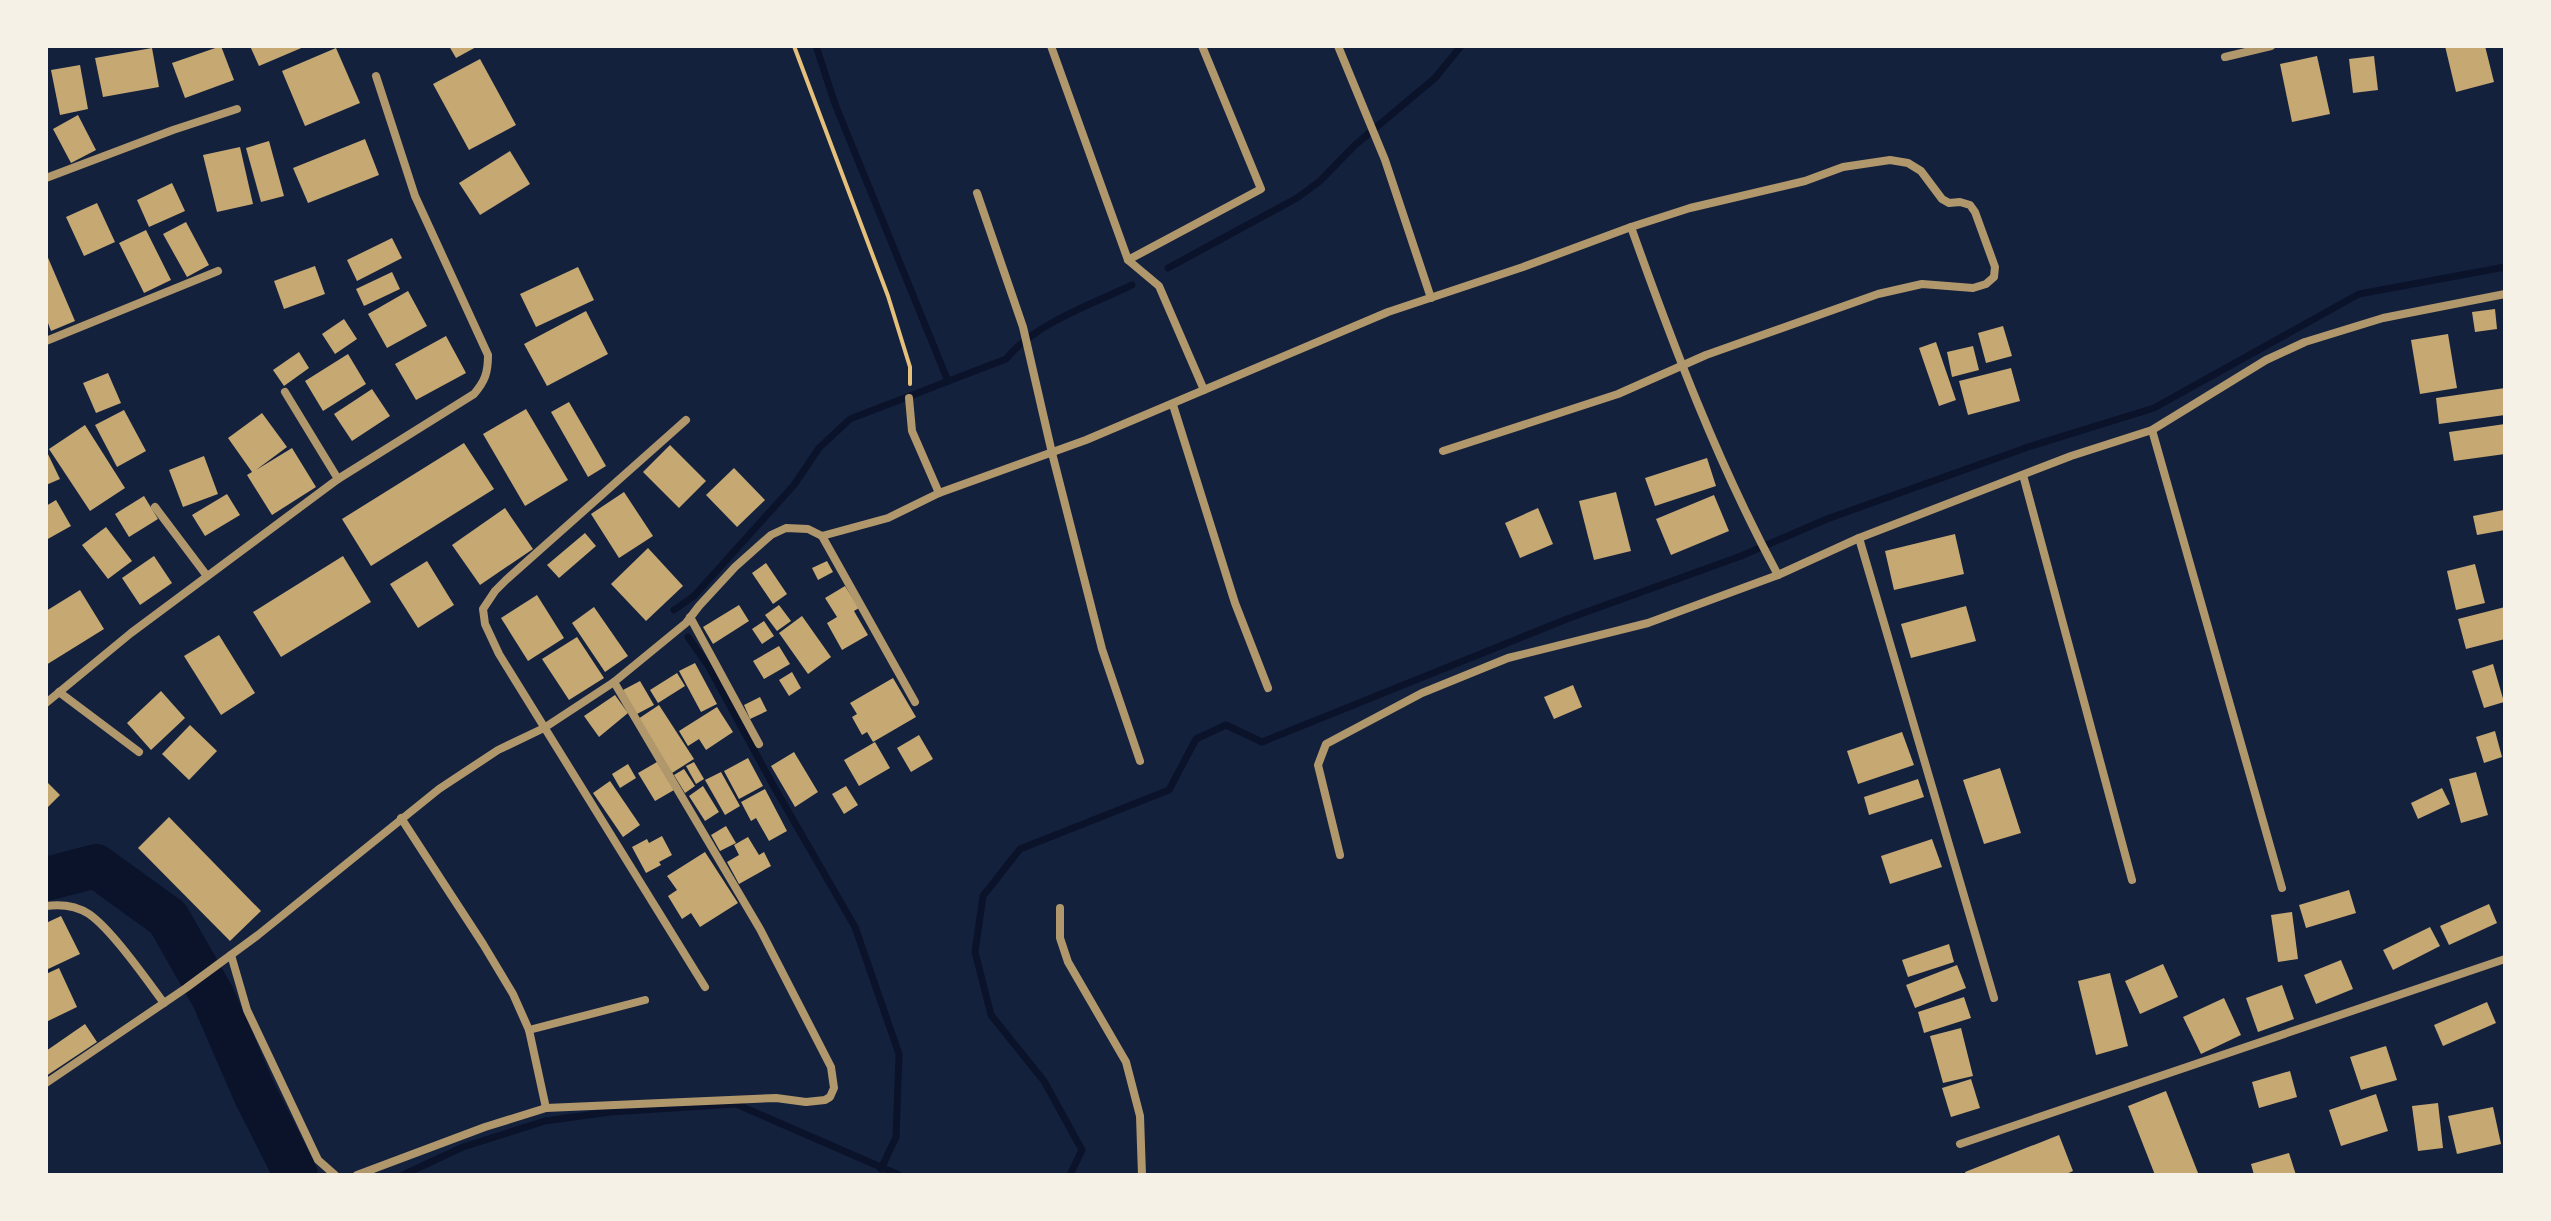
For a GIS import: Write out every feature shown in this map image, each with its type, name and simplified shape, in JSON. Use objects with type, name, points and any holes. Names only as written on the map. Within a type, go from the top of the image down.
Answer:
[{"type":"street","points":[[1051,46],[1128,260],[1159,286],[1204,390]]},
{"type":"street","points":[[1128,260],[1261,189],[1202,46]]},
{"type":"street","points":[[1338,46],[1385,160],[1431,298]]},
{"type":"street","points":[[2225,57],[2271,46]]},
{"type":"street","points":[[46,703],[207,576],[338,479],[474,394],[485,382],[488,355],[415,196],[376,76]]},
{"type":"street","points":[[46,178],[237,109]]},
{"type":"street","points":[[822,536],[888,518],[939,493],[1052,453],[1173,405],[1339,331],[1690,208],[1805,181],[1843,167],[1890,160],[1908,163],[1921,171],[1942,199],[1949,203],[1970,205],[1975,212],[1995,267],[1994,277],[1986,284],[1973,288],[1939,284],[1905,287],[1878,294],[1681,366],[1618,394],[1443,451]]},
{"type":"street","points":[[977,193],[1023,327],[1102,649],[1140,761]]},
{"type":"street","points":[[1631,227],[1681,366],[1778,575]]},
{"type":"street","points":[[46,341],[218,271]]},
{"type":"street","points":[[1340,855],[1318,765],[1326,744],[1422,693],[1508,658],[1648,623],[1778,575],[1859,538],[2071,456],[2152,430],[2266,360],[2305,342],[2383,318],[2505,294]]},
{"type":"street","points":[[285,392],[338,479]]},
{"type":"street","points":[[909,398],[912,431],[939,493]]},
{"type":"street","points":[[1173,405],[1235,603],[1268,688]]},
{"type":"street","points":[[686,420],[506,580],[483,609],[485,624],[499,654],[705,987]]},
{"type":"street","points":[[2152,430],[2282,888]]},
{"type":"street","points":[[2023,475],[2132,880]]},
{"type":"street","points":[[155,507],[207,576]]},
{"type":"street","points":[[46,1083],[228,957],[439,789],[498,750],[544,728],[614,682],[686,623],[735,567],[771,535],[786,528],[808,529],[822,536],[915,702]]},
{"type":"street","points":[[1859,538],[1994,998]]},
{"type":"street","points":[[690,617],[759,744]]},
{"type":"street","points":[[357,1175],[485,1127],[546,1108],[776,1098],[817,1102],[830,1097],[834,1088],[831,1067],[823,1050],[760,929],[614,682]]},
{"type":"street","points":[[59,692],[139,752]]},
{"type":"street","points":[[401,818],[513,994],[529,1030],[546,1108]]},
{"type":"street","points":[[46,906],[67,904],[89,914],[164,1003]]},
{"type":"street","points":[[1060,908],[1060,938],[1068,962],[1126,1062],[1140,1116],[1142,1175]]},
{"type":"street","points":[[228,957],[247,1010],[318,1160],[335,1175]]},
{"type":"street","points":[[1960,1144],[2505,959]]},
{"type":"street","points":[[529,1030],[645,1000]]},
{"type":"path","points":[[794,46],[888,296],[910,367]]},
{"type":"building","points":[[221,46],[234,80],[185,98],[172,63]]},
{"type":"building","points":[[250,46],[306,46],[259,66]]},
{"type":"building","points":[[449,46],[478,46],[456,58]]},
{"type":"building","points":[[2445,46],[2485,46],[2494,82],[2456,92]]},
{"type":"building","points":[[152,48],[159,87],[103,97],[95,58]]},
{"type":"building","points":[[336,48],[360,103],[305,126],[282,71]]},
{"type":"building","points":[[2317,56],[2330,114],[2292,122],[2280,64]]},
{"type":"building","points":[[2374,56],[2378,90],[2353,93],[2349,59]]},
{"type":"building","points":[[480,59],[516,125],[469,150],[433,84]]},
{"type":"building","points":[[80,65],[88,109],[60,115],[51,70]]},
{"type":"building","points":[[78,115],[96,150],[71,163],[53,129]]},
{"type":"building","points":[[365,139],[379,175],[308,203],[293,168]]},
{"type":"building","points":[[269,141],[284,196],[261,202],[246,148]]},
{"type":"building","points":[[240,147],[253,204],[217,212],[203,155]]},
{"type":"building","points":[[510,151],[530,184],[480,215],[459,183]]},
{"type":"building","points":[[172,183],[185,211],[149,227],[137,200]]},
{"type":"building","points":[[97,203],[115,242],[84,256],[66,217]]},
{"type":"building","points":[[186,222],[209,265],[187,277],[163,234]]},
{"type":"building","points":[[146,230],[171,280],[144,293],[119,243]]},
{"type":"building","points":[[392,238],[402,258],[357,281],[347,260]]},
{"type":"building","points":[[46,253],[75,321],[51,331],[46,318]]},
{"type":"building","points":[[315,266],[325,294],[284,309],[274,281]]},
{"type":"building","points":[[578,267],[594,300],[536,327],[520,294]]},
{"type":"building","points":[[392,272],[400,289],[364,306],[356,289]]},
{"type":"building","points":[[408,291],[427,326],[387,348],[368,314]]},
{"type":"building","points":[[2495,309],[2497,329],[2475,332],[2472,312]]},
{"type":"building","points":[[586,311],[608,354],[547,386],[524,344]]},
{"type":"building","points":[[344,319],[357,339],[335,354],[322,334]]},
{"type":"building","points":[[2003,326],[2012,356],[1986,363],[1978,333]]},
{"type":"building","points":[[2448,334],[2457,388],[2420,394],[2411,340]]},
{"type":"building","points":[[446,336],[466,373],[416,400],[395,364]]},
{"type":"building","points":[[1936,342],[1956,400],[1939,406],[1919,348]]},
{"type":"building","points":[[1973,346],[1979,370],[1952,377],[1947,352]]},
{"type":"building","points":[[299,352],[309,368],[284,386],[273,370]]},
{"type":"building","points":[[348,354],[366,384],[323,411],[305,381]]},
{"type":"building","points":[[2011,368],[2020,401],[1968,415],[1959,381]]},
{"type":"building","points":[[108,373],[121,403],[96,413],[83,383]]},
{"type":"building","points":[[2505,388],[2505,415],[2439,424],[2436,398]]},
{"type":"building","points":[[372,389],[390,416],[352,441],[334,414]]},
{"type":"building","points":[[569,402],[606,466],[588,477],[551,412]]},
{"type":"building","points":[[526,409],[568,480],[525,506],[483,434]]},
{"type":"building","points":[[124,410],[146,451],[117,467],[95,425]]},
{"type":"building","points":[[262,413],[287,447],[256,470],[292,448],[316,487],[272,515],[247,475],[252,472],[228,438]]},
{"type":"building","points":[[2505,424],[2505,454],[2454,461],[2449,432]]},
{"type":"building","points":[[85,425],[125,488],[90,511],[49,449]]},
{"type":"building","points":[[464,443],[494,489],[371,566],[342,519]]},
{"type":"building","points":[[670,445],[706,481],[679,508],[643,472]]},
{"type":"building","points":[[46,450],[60,479],[46,485]]},
{"type":"building","points":[[204,456],[218,494],[183,507],[169,470]]},
{"type":"building","points":[[1707,458],[1716,486],[1655,506],[1645,478]]},
{"type":"building","points":[[734,468],[765,500],[737,527],[706,495]]},
{"type":"building","points":[[624,492],[653,536],[619,558],[591,514]]},
{"type":"building","points":[[1616,492],[1631,551],[1594,560],[1579,501]]},
{"type":"building","points":[[227,494],[240,515],[205,536],[192,515]]},
{"type":"building","points":[[1714,495],[1729,531],[1671,555],[1656,519]]},
{"type":"building","points":[[144,496],[158,519],[129,537],[115,514]]},
{"type":"building","points":[[56,500],[71,526],[46,540],[46,506]]},
{"type":"building","points":[[505,508],[533,549],[480,585],[452,545]]},
{"type":"building","points":[[1538,508],[1553,544],[1520,558],[1505,523]]},
{"type":"building","points":[[2504,510],[2505,530],[2477,535],[2473,516]]},
{"type":"building","points":[[106,527],[132,561],[108,579],[82,545]]},
{"type":"building","points":[[585,533],[596,546],[559,578],[547,565]]},
{"type":"building","points":[[1955,534],[1964,574],[1894,590],[1885,551]]},
{"type":"building","points":[[648,548],[683,586],[646,621],[611,584]]},
{"type":"building","points":[[154,556],[172,583],[140,605],[122,578]]},
{"type":"building","points":[[343,556],[371,602],[281,657],[253,612]]},
{"type":"building","points":[[427,561],[454,605],[418,628],[390,584]]},
{"type":"building","points":[[827,561],[833,572],[818,580],[812,568]]},
{"type":"building","points":[[766,563],[787,594],[773,604],[752,573]]},
{"type":"building","points":[[2475,564],[2485,603],[2456,610],[2447,571]]},
{"type":"building","points":[[845,586],[859,608],[854,611],[868,635],[842,650],[827,623],[837,617],[825,598]]},
{"type":"building","points":[[80,590],[104,629],[46,665],[46,611]]},
{"type":"building","points":[[537,595],[564,638],[528,661],[501,618]]},
{"type":"building","points":[[739,605],[749,621],[713,644],[703,627]]},
{"type":"building","points":[[779,605],[791,621],[777,631],[765,615]]},
{"type":"building","points":[[1966,606],[1976,641],[1911,658],[1901,624]]},
{"type":"building","points":[[594,607],[628,656],[605,672],[572,623]]},
{"type":"building","points":[[2505,607],[2505,639],[2466,649],[2458,619]]},
{"type":"building","points":[[802,616],[831,657],[808,674],[779,633]]},
{"type":"building","points":[[764,621],[774,636],[762,644],[752,629]]},
{"type":"building","points":[[219,635],[255,693],[221,715],[184,656]]},
{"type":"building","points":[[577,637],[604,678],[569,700],[542,659]]},
{"type":"building","points":[[779,646],[790,664],[764,679],[753,661]]},
{"type":"building","points":[[695,663],[717,704],[701,712],[679,671]]},
{"type":"building","points":[[2493,664],[2504,702],[2484,708],[2472,671]]},
{"type":"building","points":[[792,672],[801,688],[789,696],[779,680]]},
{"type":"building","points":[[677,673],[685,686],[658,703],[650,690]]},
{"type":"building","points":[[893,678],[916,717],[873,742],[867,732],[862,735],[852,717],[857,714],[850,703]]},
{"type":"building","points":[[640,681],[654,705],[637,714],[623,690]]},
{"type":"building","points":[[1573,685],[1582,707],[1554,719],[1544,697]]},
{"type":"building","points":[[161,691],[185,718],[151,750],[127,723]]},
{"type":"building","points":[[615,695],[628,713],[599,737],[584,716]]},
{"type":"building","points":[[760,697],[767,711],[750,719],[744,705]]},
{"type":"building","points":[[659,705],[694,759],[672,773],[638,719]]},
{"type":"building","points":[[717,707],[733,732],[706,750],[699,739],[688,746],[679,731]]},
{"type":"building","points":[[190,725],[217,751],[189,780],[162,754]]},
{"type":"building","points":[[2495,731],[2502,757],[2484,763],[2476,737]]},
{"type":"building","points":[[1902,732],[1914,765],[1858,784],[1847,751]]},
{"type":"building","points":[[919,735],[933,759],[911,772],[897,748]]},
{"type":"building","points":[[875,742],[890,768],[859,786],[844,760]]},
{"type":"building","points":[[794,752],[818,792],[795,807],[771,766]]},
{"type":"building","points":[[748,758],[763,786],[739,799],[724,771]]},
{"type":"building","points":[[657,762],[674,790],[655,801],[638,773]]},
{"type":"building","points":[[694,762],[704,779],[696,784],[686,766]]},
{"type":"building","points":[[628,764],[636,778],[620,788],[612,774]]},
{"type":"building","points":[[2000,768],[2021,833],[1984,844],[1963,780]]},
{"type":"building","points":[[684,769],[695,786],[685,793],[674,775]]},
{"type":"building","points":[[721,772],[740,806],[725,815],[705,780]]},
{"type":"building","points":[[2476,772],[2488,815],[2461,823],[2449,779]]},
{"type":"building","points":[[1918,779],[1924,797],[1869,815],[1864,797]]},
{"type":"building","points":[[46,781],[60,795],[46,809]]},
{"type":"building","points":[[610,781],[640,825],[623,837],[593,793]]},
{"type":"building","points":[[703,786],[719,812],[705,821],[689,796]]},
{"type":"building","points":[[846,786],[858,805],[844,814],[832,794]]},
{"type":"building","points":[[2442,788],[2450,804],[2418,819],[2411,803]]},
{"type":"building","points":[[765,789],[787,831],[769,841],[756,818],[751,821],[741,802]]},
{"type":"building","points":[[169,817],[261,911],[230,941],[138,848]]},
{"type":"building","points":[[726,826],[736,843],[720,851],[711,835]]},
{"type":"building","points":[[662,836],[672,855],[646,873],[632,847]]},
{"type":"building","points":[[748,837],[759,855],[764,852],[771,866],[739,884],[727,862],[739,855],[734,845]]},
{"type":"building","points":[[1932,839],[1942,867],[1890,884],[1881,856]]},
{"type":"building","points":[[705,852],[738,903],[700,927],[691,913],[682,919],[668,896],[677,890],[667,876]]},
{"type":"building","points":[[2349,890],[2356,913],[2306,928],[2299,905]]},
{"type":"building","points":[[2489,904],[2497,923],[2449,945],[2440,926]]},
{"type":"building","points":[[2292,912],[2298,959],[2278,962],[2271,915]]},
{"type":"building","points":[[61,916],[80,954],[46,970],[46,923]]},
{"type":"building","points":[[2430,927],[2440,946],[2393,970],[2383,950]]},
{"type":"building","points":[[1949,944],[1954,962],[1908,977],[1902,960]]},
{"type":"building","points":[[2341,960],[2353,989],[2316,1004],[2304,975]]},
{"type":"building","points":[[2163,964],[2178,997],[2140,1014],[2125,981]]},
{"type":"building","points":[[1957,965],[1966,988],[1915,1008],[1906,985]]},
{"type":"building","points":[[59,968],[77,1007],[46,1022],[46,974]]},
{"type":"building","points":[[2110,973],[2128,1046],[2096,1055],[2078,981]]},
{"type":"building","points":[[2282,985],[2294,1019],[2258,1032],[2246,998]]},
{"type":"building","points":[[1964,997],[1971,1018],[1924,1033],[1918,1012]]},
{"type":"building","points":[[2224,998],[2241,1035],[2201,1054],[2183,1017]]},
{"type":"building","points":[[2487,1002],[2496,1023],[2443,1046],[2434,1025]]},
{"type":"building","points":[[85,1024],[97,1042],[46,1076],[46,1051]]},
{"type":"building","points":[[1961,1028],[1973,1076],[1943,1083],[1930,1036]]},
{"type":"building","points":[[2386,1046],[2397,1080],[2361,1090],[2350,1057]]},
{"type":"building","points":[[2290,1071],[2297,1097],[2259,1108],[2252,1082]]},
{"type":"building","points":[[1971,1079],[1980,1108],[1951,1117],[1942,1088]]},
{"type":"building","points":[[2166,1091],[2198,1173],[2155,1175],[2128,1106]]},
{"type":"building","points":[[2376,1094],[2388,1131],[2341,1146],[2329,1110]]},
{"type":"building","points":[[2438,1103],[2443,1148],[2418,1151],[2412,1106]]},
{"type":"building","points":[[2493,1107],[2501,1144],[2457,1154],[2448,1116]]},
{"type":"building","points":[[2059,1135],[2073,1171],[2064,1175],[1966,1175],[1965,1172]]},
{"type":"building","points":[[2289,1153],[2296,1175],[2254,1175],[2251,1164]]},
{"type":"waterway","points":[[816,46],[835,104],[948,381]]},
{"type":"waterway","points":[[1168,268],[1297,198],[1320,181],[1355,145],[1435,78],[1461,46]]},
{"type":"waterway","points":[[1070,1175],[1082,1150],[1044,1081],[991,1015],[975,952],[983,896],[1020,849],[1169,790],[1196,739],[1226,725],[1262,742],[1567,619],[1741,556],[1827,519],[2028,447],[2154,408],[2359,294],[2505,267]]},
{"type":"waterway","points":[[674,610],[694,596],[794,485],[819,448],[850,419],[1006,359],[1048,325],[1132,285]]},
{"type":"waterway","points":[[688,637],[709,667],[855,927],[899,1054],[896,1137],[881,1169]]},
{"type":"waterway","points":[[46,879],[96,866],[168,918],[213,997],[255,1094],[296,1175]]},
{"type":"waterway","points":[[403,1175],[463,1147],[545,1121],[610,1112],[736,1104],[899,1175]]}]
